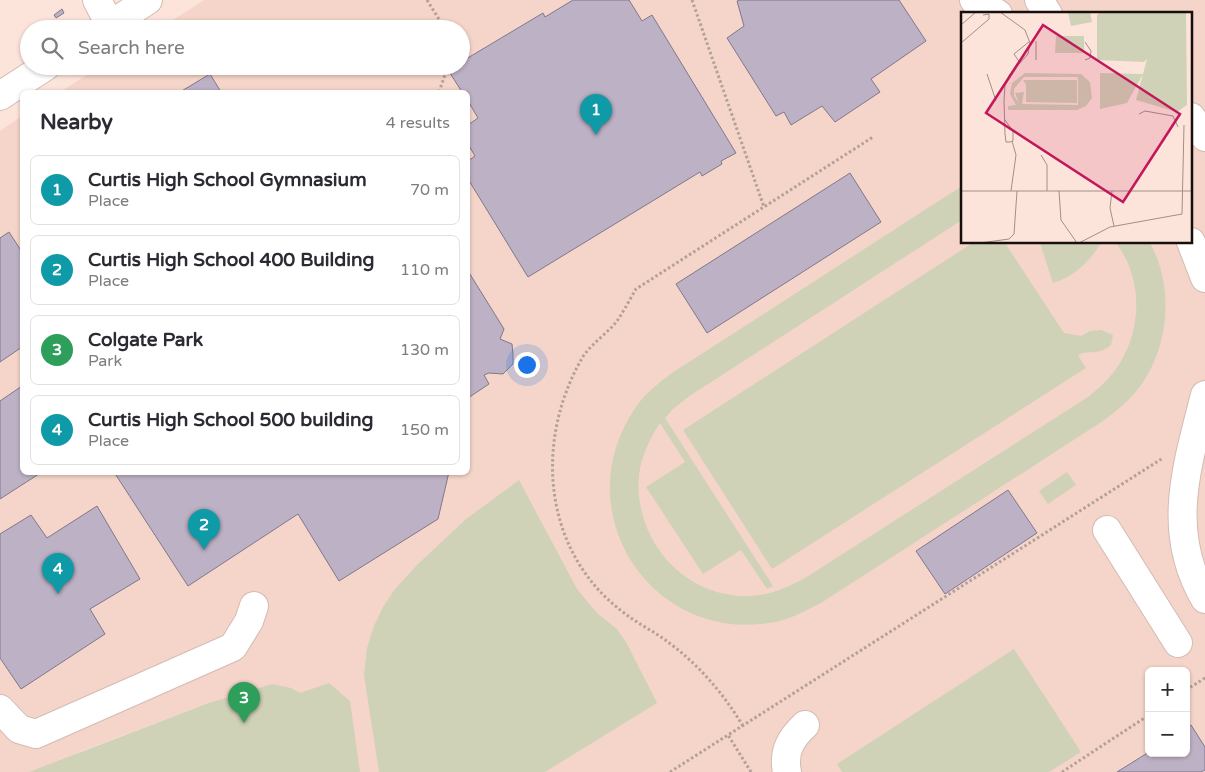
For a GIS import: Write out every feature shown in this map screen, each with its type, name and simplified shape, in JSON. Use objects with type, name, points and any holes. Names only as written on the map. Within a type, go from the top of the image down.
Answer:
[{"type":"street","points":[[97,0],[104,20]]},
{"type":"street","points":[[118,20],[148,0]]},
{"type":"street","points":[[974,0],[995,12]]},
{"type":"street","points":[[1039,0],[1047,12]]},
{"type":"street","points":[[0,96],[32,75]]},
{"type":"street","points":[[1192,119],[1205,137]]},
{"type":"street","points":[[1192,244],[1205,278]]},
{"type":"street","points":[[1205,395],[1197,445],[1184,488],[1182,512],[1182,533],[1190,567],[1205,600]]},
{"type":"street","points":[[1107,530],[1178,643]]},
{"type":"street","points":[[0,709],[19,729],[36,734],[233,647],[249,621],[254,606]]},
{"type":"street","points":[[787,772],[785,756],[789,742],[805,725]]},
{"type":"path","points":[[427,0],[439,20]]},
{"type":"path","points":[[692,0],[764,206]]},
{"type":"path","points":[[440,90],[445,75]]},
{"type":"path","points":[[742,726],[717,687],[701,670],[667,641],[627,615],[607,599],[590,581],[574,555],[559,518],[554,497],[552,454],[555,432],[561,406],[582,358],[617,321],[636,289],[873,137]]},
{"type":"path","points":[[670,772],[1197,445]]},
{"type":"path","points":[[1190,687],[1205,678]]},
{"type":"path","points":[[1062,772],[1145,718]]},
{"type":"path","points":[[728,735],[751,772]]},
{"type":"shaded area","points":[[204,0],[1205,0],[1205,772],[353,772],[206,704],[82,751],[52,765],[29,772],[0,772],[0,131],[20,117],[20,475],[470,475],[470,90],[63,90],[87,75],[470,75],[470,20],[173,20]]},
{"type":"green space","points":[[961,187],[961,221],[688,397],[665,418],[773,586],[767,589],[741,550],[703,574],[646,487],[685,462],[660,423],[649,441],[639,475],[639,499],[645,522],[654,543],[668,561],[685,576],[705,588],[727,594],[751,596],[765,594],[805,578],[1098,389],[1113,373],[1123,358],[1134,326],[1136,308],[1132,274],[1117,244],[1150,244],[1162,275],[1166,309],[1161,343],[1148,374],[1139,388],[1122,406],[1103,421],[821,603],[781,621],[730,624],[691,613],[658,592],[632,562],[616,527],[610,487],[616,447],[636,407],[653,388],[672,373]]},
{"type":"green space","points":[[971,244],[1006,244],[1064,333],[1081,336],[1090,331],[1101,330],[1113,335],[1111,345],[1106,349],[1078,355],[1086,368],[772,569],[683,430]]},
{"type":"green space","points":[[1041,244],[1100,244],[1081,268],[1068,277],[1053,283]]},
{"type":"green space","points":[[1067,472],[1076,485],[1048,504],[1039,491]]},
{"type":"green space","points":[[519,480],[577,589],[597,613],[617,629],[626,642],[657,703],[545,772],[379,772],[364,675],[367,648],[383,607],[395,589],[416,566],[465,520]]},
{"type":"green space","points":[[1014,649],[1081,752],[1049,772],[842,772],[837,764]]},
{"type":"green space","points":[[329,683],[350,701],[360,772],[29,772],[206,704],[272,684],[291,688],[300,693]]},
{"type":"building","points":[[573,0],[629,0],[642,21],[652,15],[736,153],[721,161],[722,164],[702,176],[700,172],[528,277],[470,182],[470,160],[475,156],[470,147],[470,124],[478,118],[470,104],[470,90],[461,90],[451,75],[470,75],[470,57],[543,13],[545,17]]},
{"type":"building","points":[[899,0],[926,41],[871,79],[880,92],[835,122],[822,106],[791,125],[784,112],[776,116],[727,38],[744,26],[737,1]]},
{"type":"building","points":[[62,9],[64,13],[56,18],[54,15]]},
{"type":"building","points":[[211,75],[220,90],[183,90]]},
{"type":"building","points":[[850,173],[881,222],[707,333],[676,284]]},
{"type":"building","points":[[9,232],[20,249],[20,348],[0,362],[0,238]]},
{"type":"building","points":[[470,274],[504,329],[500,339],[512,344],[513,364],[503,374],[489,373],[484,375],[489,384],[470,397]]},
{"type":"building","points":[[20,387],[20,475],[37,475],[0,499],[0,401]]},
{"type":"building","points":[[116,475],[448,475],[438,519],[339,581],[298,514],[188,586]]},
{"type":"building","points":[[1008,490],[1037,533],[945,594],[916,551]]},
{"type":"building","points":[[97,506],[140,579],[90,609],[105,634],[21,689],[0,658],[0,534],[31,515],[47,538]]},
{"type":"building","points":[[1190,725],[1205,747],[1205,770],[1201,772],[1117,772],[1145,754],[1145,757],[1190,757]]},
{"type":"place","name":"Curtis High School Gymnasium","points":[[596,135]]},
{"type":"place","name":"Curtis High School 400 Building","points":[[204,550]]},
{"type":"place","name":"Curtis High School 500 building","points":[[58,594]]},
{"type":"place","name":"Colgate Park","points":[[244,723]]}]
